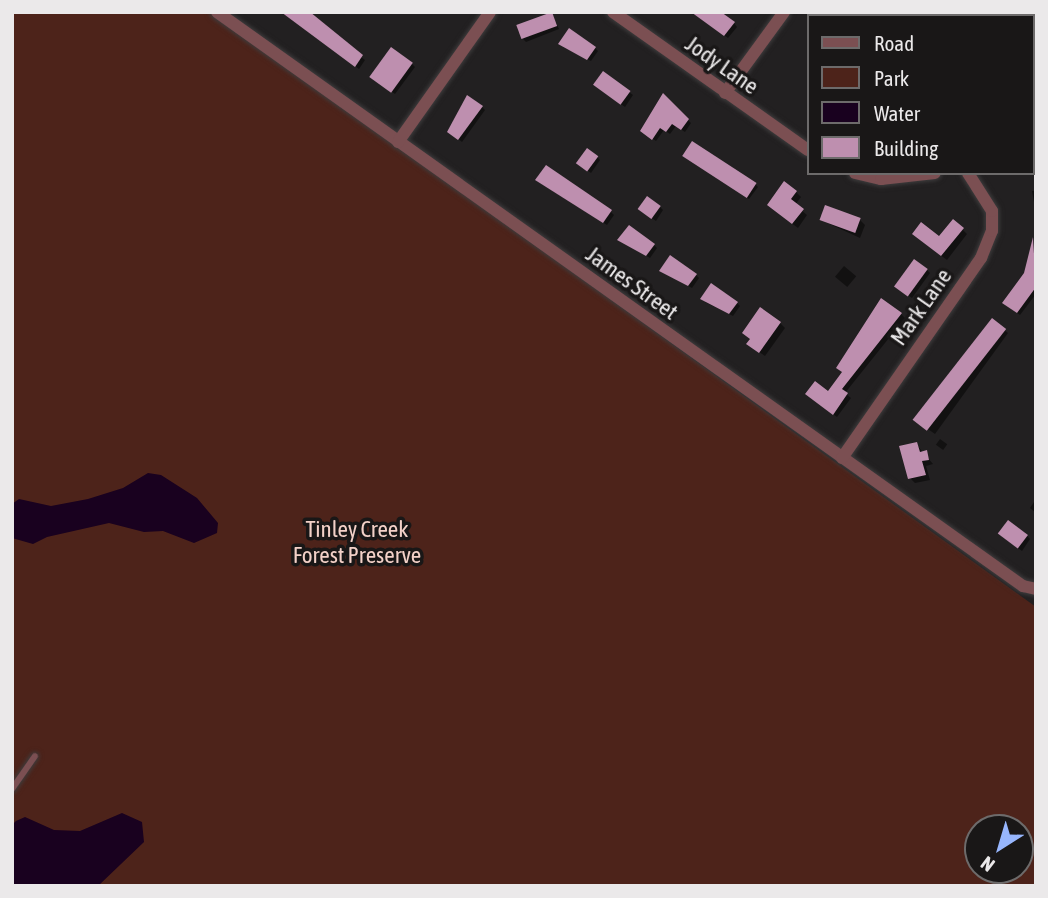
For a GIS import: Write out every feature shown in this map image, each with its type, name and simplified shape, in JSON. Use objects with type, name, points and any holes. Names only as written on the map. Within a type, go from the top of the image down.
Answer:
[{"type":"street","name":"James Street","points":[[217,12],[842,458],[1030,587]]},
{"type":"street","points":[[398,142],[490,12]]},
{"type":"street","name":"Jody Lane","points":[[613,12],[806,149]]},
{"type":"street","points":[[725,93],[784,12]]},
{"type":"street","points":[[864,175],[881,179],[917,175]]},
{"type":"street","name":"Mark Lane","points":[[842,458],[981,258],[992,231],[992,211],[969,175]]},
{"type":"lane","points":[[12,789],[36,756]]},
{"type":"green space","name":"Tinley Creek Forest Preserve","points":[[12,12],[212,12],[1036,607],[1036,886],[12,886]]},
{"type":"water","points":[[148,473],[161,475],[197,498],[218,523],[217,533],[194,543],[163,531],[144,532],[109,523],[47,537],[33,544],[12,538],[12,504],[19,499],[51,506],[88,499],[123,488]]},
{"type":"water","points":[[122,813],[142,822],[144,842],[98,886],[12,886],[12,825],[16,821],[25,817],[54,830],[80,831]]},
{"type":"building","points":[[281,12],[310,12],[363,55],[355,67]]},
{"type":"building","points":[[552,12],[557,26],[521,39],[516,25]]},
{"type":"building","points":[[691,12],[721,12],[735,22],[724,36]]},
{"type":"building","points":[[569,28],[596,47],[587,60],[558,44]]},
{"type":"building","points":[[391,47],[413,63],[391,93],[369,77]]},
{"type":"building","points":[[603,71],[631,91],[621,105],[593,85]]},
{"type":"building","points":[[663,93],[689,119],[681,130],[672,124],[666,132],[660,128],[652,140],[640,131]]},
{"type":"building","points":[[467,95],[483,106],[458,140],[447,132]]},
{"type":"building","points":[[692,141],[757,183],[747,198],[682,156]]},
{"type":"building","points":[[587,148],[598,156],[587,172],[576,163]]},
{"type":"building","points":[[546,165],[612,210],[603,223],[535,180]]},
{"type":"building","points":[[784,181],[797,191],[791,199],[804,209],[792,224],[767,205]]},
{"type":"building","points":[[647,196],[661,206],[651,219],[638,209]]},
{"type":"building","points":[[825,205],[861,218],[855,233],[820,220]]},
{"type":"building","points":[[953,219],[964,228],[941,256],[912,234],[921,222],[939,236]]},
{"type":"building","points":[[629,225],[655,244],[646,256],[617,240]]},
{"type":"building","points":[[1033,237],[1036,287],[1017,313],[1002,303],[1024,273]]},
{"type":"building","points":[[670,255],[697,274],[688,286],[659,271]]},
{"type":"building","points":[[914,259],[928,269],[908,296],[894,287]]},
{"type":"building","points":[[711,283],[738,302],[729,314],[700,299]]},
{"type":"building","points":[[881,298],[902,313],[842,389],[848,393],[833,415],[805,394],[815,381],[828,391],[842,372],[836,368]]},
{"type":"building","points":[[760,307],[781,322],[759,353],[746,344],[750,339],[742,333]]},
{"type":"building","points":[[992,318],[1006,329],[927,431],[913,420]]},
{"type":"building","points":[[917,442],[920,452],[927,450],[929,460],[922,461],[926,475],[908,479],[899,446]]},
{"type":"building","points":[[1008,520],[1028,535],[1018,549],[998,534]]}]
